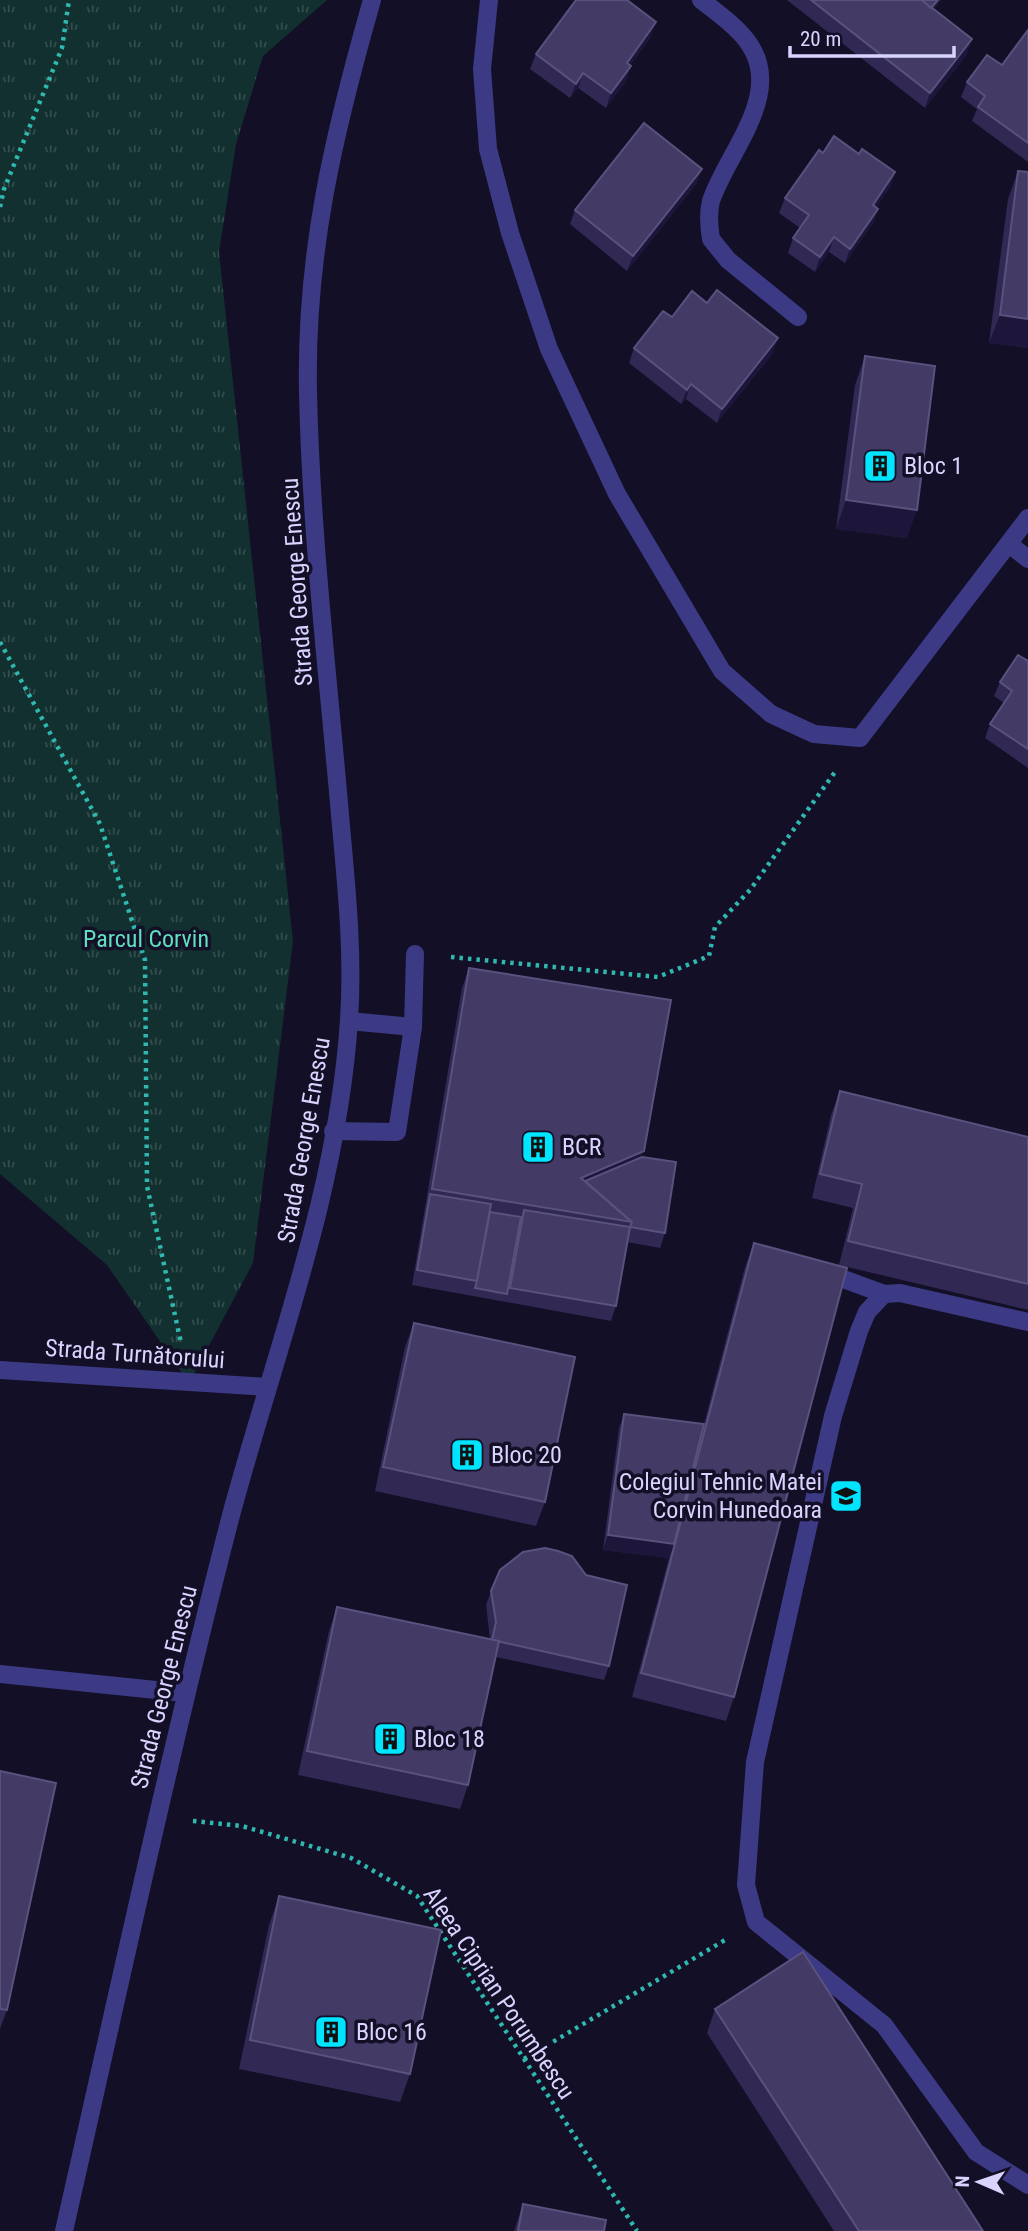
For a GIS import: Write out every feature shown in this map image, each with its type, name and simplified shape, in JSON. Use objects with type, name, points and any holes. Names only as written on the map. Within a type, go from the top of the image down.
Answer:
[{"type":"street","name":"Strada George Enescu","points":[[64,2231],[185,1693],[268,1387],[311,1247],[333,1131],[349,1021],[350,927],[317,541],[308,390],[312,265],[330,155],[372,0]]},
{"type":"street","name":"Strada George Enescu","points":[[363,34],[380,0]]},
{"type":"street","points":[[489,0],[482,69],[488,149],[507,221],[549,349],[617,494],[722,671],[771,714],[814,734],[860,738],[1028,518]]},
{"type":"street","points":[[701,0],[743,36],[757,65],[760,83],[760,99],[711,202],[711,239],[728,260],[799,317]]},
{"type":"street","points":[[1009,544],[1028,559]]},
{"type":"street","points":[[333,1131],[397,1132],[413,1027],[415,954]]},
{"type":"street","points":[[349,1021],[413,1027]]},
{"type":"street","points":[[808,1266],[884,1294],[900,1293],[1028,1322]]},
{"type":"street","points":[[884,1294],[867,1312],[850,1356],[762,1726],[754,1775],[746,1885],[756,1922],[884,2025],[976,2152],[1028,2185]]},
{"type":"street","name":"Strada Turnătorului","points":[[0,1370],[268,1387]]},
{"type":"street","points":[[0,1674],[185,1693]]},
{"type":"path","points":[[0,207],[4,189],[62,48],[69,0]]},
{"type":"path","points":[[0,642],[100,824],[145,960],[147,1186],[189,1383]]},
{"type":"path","points":[[415,954],[658,977],[709,956],[715,927],[750,890],[860,738]]},
{"type":"path","name":"Aleea Ciprian Porumbescu","points":[[158,1817],[242,1826],[351,1858],[417,1896],[637,2231]]},
{"type":"path","points":[[524,2059],[756,1922]]},
{"type":"green space","name":"Parcul Corvin","points":[[0,0],[327,0],[263,56],[236,144],[219,252],[293,941],[253,1263],[189,1383],[107,1265],[0,1174]]},
{"type":"building","points":[[576,0],[627,0],[656,22],[627,63],[631,66],[611,93],[583,73],[576,84],[536,54]]},
{"type":"building","points":[[811,0],[922,0],[972,39],[930,93]]},
{"type":"building","points":[[922,0],[938,0],[931,8]]},
{"type":"building","points":[[1028,30],[1028,143],[978,107],[985,96],[967,82],[987,55],[1002,65]]},
{"type":"building","points":[[644,123],[702,169],[633,256],[575,210]]},
{"type":"building","points":[[834,136],[859,154],[862,149],[895,172],[873,205],[878,209],[850,249],[834,237],[820,257],[793,238],[809,215],[785,198],[819,150],[823,153]]},
{"type":"building","points":[[1018,171],[1028,172],[1028,319],[1000,315]]},
{"type":"building","points":[[717,290],[778,338],[722,409],[691,384],[687,390],[634,348],[663,311],[672,317],[692,291],[707,303]]},
{"type":"building","name":"Bloc 1","points":[[865,356],[935,366],[917,510],[846,500]]},
{"type":"building","points":[[1018,655],[1028,661],[1028,749],[990,724],[1012,691],[1000,682]]},
{"type":"building","points":[[469,968],[671,1000],[644,1151],[581,1178],[632,1222],[432,1189]]},
{"type":"building","points":[[840,1091],[1028,1137],[1028,1284],[848,1241],[862,1184],[820,1174]]},
{"type":"building","points":[[642,1157],[676,1162],[665,1233],[630,1227],[632,1222],[585,1181]]},
{"type":"building","points":[[430,1194],[491,1204],[477,1281],[417,1270]]},
{"type":"building","points":[[524,1210],[630,1227],[616,1306],[510,1288]]},
{"type":"building","points":[[490,1212],[521,1217],[507,1294],[475,1288]]},
{"type":"building","points":[[754,1243],[847,1268],[734,1697],[641,1673]]},
{"type":"building","name":"Bloc 20","points":[[414,1323],[575,1357],[545,1502],[383,1467]]},
{"type":"building","points":[[624,1414],[704,1424],[674,1544],[608,1535]]},
{"type":"building","points":[[545,1548],[572,1556],[586,1575],[627,1585],[609,1666],[492,1640],[496,1622],[491,1591],[500,1570],[523,1552]]},
{"type":"building","name":"Bloc 18","points":[[337,1607],[499,1641],[468,1785],[307,1751]]},
{"type":"building","points":[[0,1771],[56,1783],[7,2010],[0,2009]]},
{"type":"building","name":"Bloc 16","points":[[279,1896],[441,1930],[410,2074],[250,2040]]},
{"type":"building","points":[[803,1952],[983,2231],[859,2231],[715,2009]]},
{"type":"building","points":[[523,2204],[606,2220],[604,2231],[518,2231]]},
{"type":"place","name":"Bloc 1","points":[[880,466]]},
{"type":"place","name":"BCR","points":[[538,1147]]},
{"type":"place","name":"Bloc 20","points":[[467,1455]]},
{"type":"place","name":"Colegiul Tehnic Matei Corvin Hunedoara","points":[[846,1496]]},
{"type":"place","name":"Bloc 18","points":[[390,1739]]},
{"type":"place","name":"Bloc 16","points":[[331,2032]]}]
